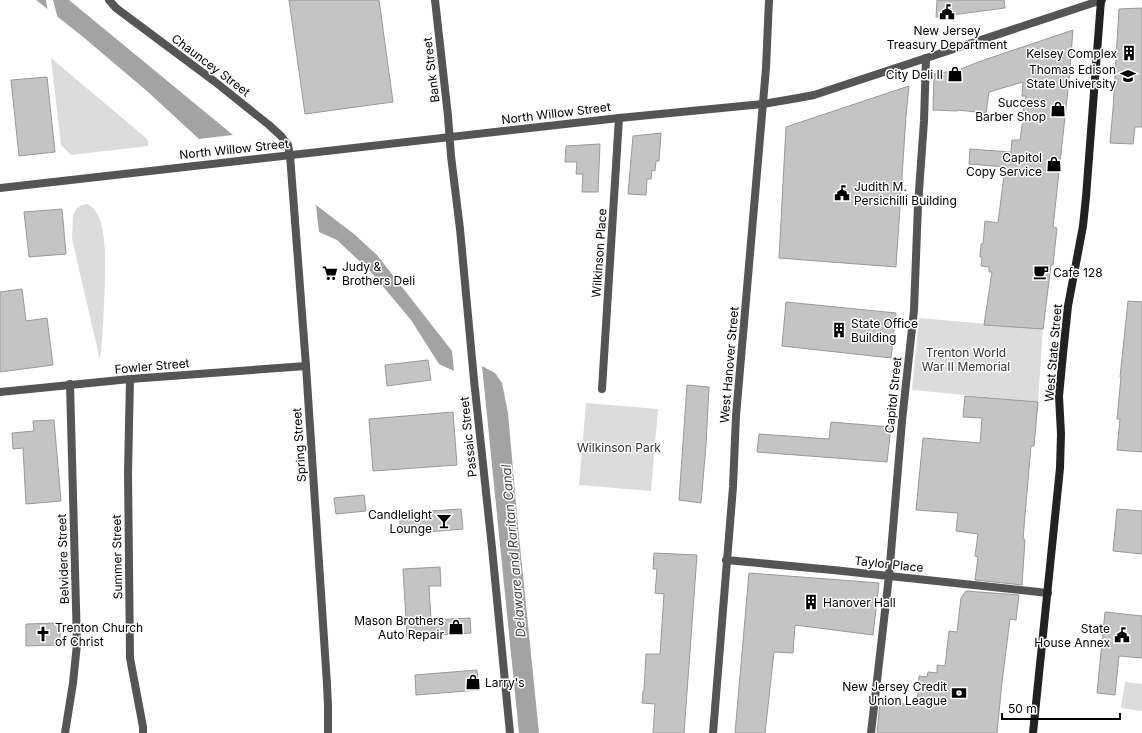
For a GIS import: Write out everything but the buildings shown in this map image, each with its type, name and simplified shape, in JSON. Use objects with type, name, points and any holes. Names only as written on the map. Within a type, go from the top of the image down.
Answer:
[{"type":"street","name":"Chauncey Street","points":[[109,0],[116,8],[214,81],[269,125],[288,145],[290,155]]},
{"type":"street","name":"Bank Street","points":[[435,0],[450,138]]},
{"type":"street","name":"West Hanover Street","points":[[713,733],[736,416],[764,104],[769,0]]},
{"type":"street","name":"North Willow Street","points":[[0,188],[620,118],[764,104],[814,94],[1101,0]]},
{"type":"street","name":"West State Street","points":[[1033,733],[1060,468],[1059,396],[1062,354],[1068,306],[1086,197],[1101,0]]},
{"type":"street","name":"Capitol Street","points":[[871,733],[889,576],[902,421],[914,310],[926,58]]},
{"type":"street","name":"Wilkinson Place","points":[[602,389],[620,118]]},
{"type":"street","name":"Passaic Street","points":[[450,138],[510,733]]},
{"type":"street","name":"Spring Street","points":[[290,155],[306,366],[327,684],[328,733]]},
{"type":"street","name":"Fowler Street","points":[[0,392],[70,384],[306,366]]},
{"type":"street","name":"Summer Street","points":[[130,379],[128,472],[130,658],[143,733]]},
{"type":"street","name":"Belvidere Street","points":[[65,733],[73,683],[77,644],[70,384]]},
{"type":"street","name":"Taylor Place","points":[[726,560],[1048,593]]},
{"type":"green space","points":[[51,58],[146,138],[148,141],[148,146],[71,155],[61,145]]},
{"type":"green space","points":[[87,204],[90,205],[96,212],[103,230],[105,281],[100,360],[72,239],[73,215],[77,208]]},
{"type":"green space","name":"Trenton World War II Memorial","points":[[919,318],[1043,329],[1038,402],[912,390]]},
{"type":"green space","name":"Wilkinson Park","points":[[586,403],[658,409],[651,491],[579,485]]},
{"type":"green space","points":[[1125,682],[1142,684],[1142,711],[1121,708]]},
{"type":"water","points":[[36,0],[69,0],[233,135],[199,139],[148,92],[82,36]]},
{"type":"water","points":[[316,205],[354,234],[377,255],[452,351],[454,371],[439,364],[411,320],[371,272],[337,240],[319,232]]},
{"type":"water","name":"Delaware and Raritan Canal","points":[[482,366],[495,373],[502,383],[508,413],[539,733],[519,733]]},
{"type":"pier","points":[[46,0],[53,0],[58,19],[48,12]]},
{"type":"place","name":"New Jersey Treasury Department","points":[[947,12]]},
{"type":"place","name":"Kelsey Complex","points":[[1129,53]]},
{"type":"place","name":"City Deli II","points":[[955,74]]},
{"type":"place","name":"Thomas Edison State University","points":[[1128,76]]},
{"type":"place","name":"Success Barber Shop","points":[[1058,109]]},
{"type":"place","name":"Capitol Copy Service","points":[[1054,164]]},
{"type":"place","name":"Judith M. Persichilli Building","points":[[842,193]]},
{"type":"place","name":"Cafe 128","points":[[1041,272]]},
{"type":"place","name":"Judy & Brothers Deli","points":[[330,273]]},
{"type":"place","name":"State Office Building","points":[[839,330]]},
{"type":"place","name":"Candlelight Lounge","points":[[444,521]]},
{"type":"place","name":"Hanover Hall","points":[[811,602]]},
{"type":"place","name":"Mason Brothers Auto Repair","points":[[456,627]]},
{"type":"place","name":"Trenton Church of Christ","points":[[43,634]]},
{"type":"place","name":"State House Annex","points":[[1122,635]]},
{"type":"place","name":"Larry's","points":[[473,682]]},
{"type":"place","name":"New Jersey Credit Union League","points":[[959,693]]}]
